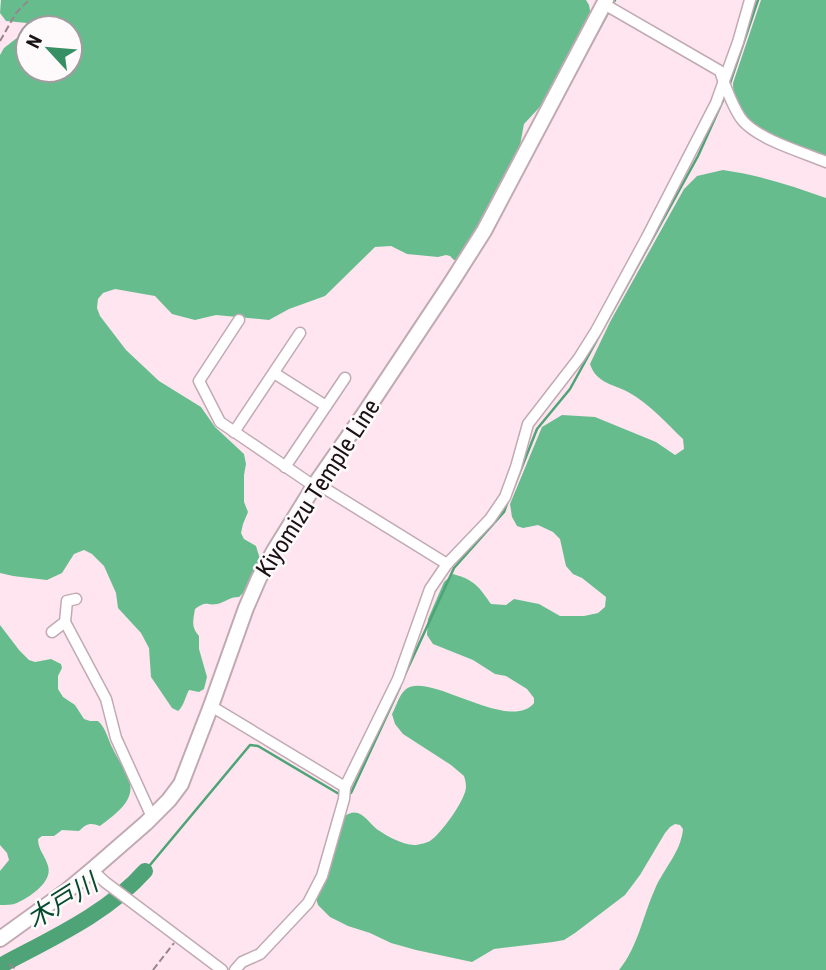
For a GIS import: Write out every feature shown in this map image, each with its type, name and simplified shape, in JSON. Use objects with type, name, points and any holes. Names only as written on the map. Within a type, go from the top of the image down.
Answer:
[{"type":"main road","name":"Kiyomizu Temple Line","points":[[0,939],[92,870],[152,817],[181,784],[259,578],[315,485],[452,283],[484,231],[605,2]]},
{"type":"street","points":[[235,970],[242,962],[260,954],[308,903],[322,876],[345,787],[398,680],[430,589],[447,564],[490,519],[505,497],[528,424],[579,358],[646,239],[716,103],[750,0]]},
{"type":"street","points":[[605,2],[720,71],[742,120],[761,135],[826,162]]},
{"type":"street","points":[[239,320],[199,381],[220,422],[285,467],[447,564]]},
{"type":"street","points":[[234,432],[300,333]]},
{"type":"street","points":[[274,373],[326,406]]},
{"type":"street","points":[[285,467],[345,378]]},
{"type":"street","points":[[66,600],[65,622],[106,699],[116,738],[152,817]]},
{"type":"street","points":[[52,632],[65,622]]},
{"type":"street","points":[[211,706],[345,787]]},
{"type":"street","points":[[92,870],[222,970]]},
{"type":"path","points":[[0,41],[16,13],[29,0]]},
{"type":"path","points":[[153,970],[179,937]]},
{"type":"path","points":[[9,964],[17,970]]},
{"type":"green space","points":[[1,0],[586,0],[589,5],[591,16],[554,90],[524,124],[518,156],[475,237],[459,260],[446,255],[438,257],[407,254],[391,246],[375,247],[325,296],[289,309],[269,320],[216,315],[195,320],[172,314],[155,296],[115,289],[103,293],[98,299],[100,316],[126,350],[159,381],[201,407],[215,427],[244,454],[246,464],[244,502],[248,512],[241,533],[244,539],[256,546],[260,559],[246,590],[239,597],[217,604],[205,604],[195,609],[194,627],[199,636],[199,649],[207,677],[204,689],[199,692],[189,690],[178,711],[172,708],[151,677],[149,648],[141,633],[118,608],[116,593],[104,566],[92,554],[84,550],[74,554],[62,573],[47,580],[0,573],[0,55],[14,40],[14,84],[84,84],[84,14],[14,14],[14,22],[6,21],[0,13]]},
{"type":"green space","points":[[761,0],[826,0],[826,159],[762,133],[742,117],[738,108],[733,83]]},
{"type":"green space","points":[[723,170],[788,185],[826,198],[826,970],[619,970],[636,941],[655,889],[676,853],[683,829],[675,824],[665,833],[625,895],[564,940],[494,949],[472,962],[391,943],[330,917],[318,905],[315,895],[342,818],[358,813],[378,830],[400,842],[420,844],[430,841],[440,831],[458,808],[465,792],[464,776],[403,734],[395,724],[392,714],[403,692],[416,686],[430,688],[506,711],[522,710],[534,703],[534,698],[527,689],[506,676],[495,674],[473,660],[433,644],[427,635],[428,619],[444,582],[453,574],[476,585],[491,604],[506,605],[514,599],[539,604],[560,616],[584,616],[598,613],[605,607],[606,597],[566,566],[560,539],[553,532],[538,525],[523,528],[517,526],[510,504],[542,427],[562,415],[595,417],[656,442],[675,455],[684,449],[683,439],[657,414],[628,392],[601,379],[590,364],[610,322],[684,189],[697,176]]},
{"type":"green space","points":[[0,625],[29,660],[35,662],[51,659],[61,664],[58,689],[63,697],[75,705],[84,719],[101,724],[130,784],[126,803],[100,826],[88,824],[79,831],[62,830],[54,836],[42,836],[38,839],[48,866],[47,878],[28,897],[15,904],[2,905],[0,871],[9,860],[0,845]]},
{"type":"waterway","points":[[575,74],[615,0]]},
{"type":"waterway","points":[[729,86],[758,0]]},
{"type":"waterway","points":[[512,492],[537,429],[570,389],[698,156],[725,96]]},
{"type":"waterway","points":[[402,681],[454,568],[504,512],[509,498]]},
{"type":"waterway","points":[[349,793],[400,687]]},
{"type":"waterway","points":[[145,871],[250,745],[258,746],[342,794]]},
{"type":"waterway","name":"木戸川","points":[[0,966],[96,913],[145,871]]}]
